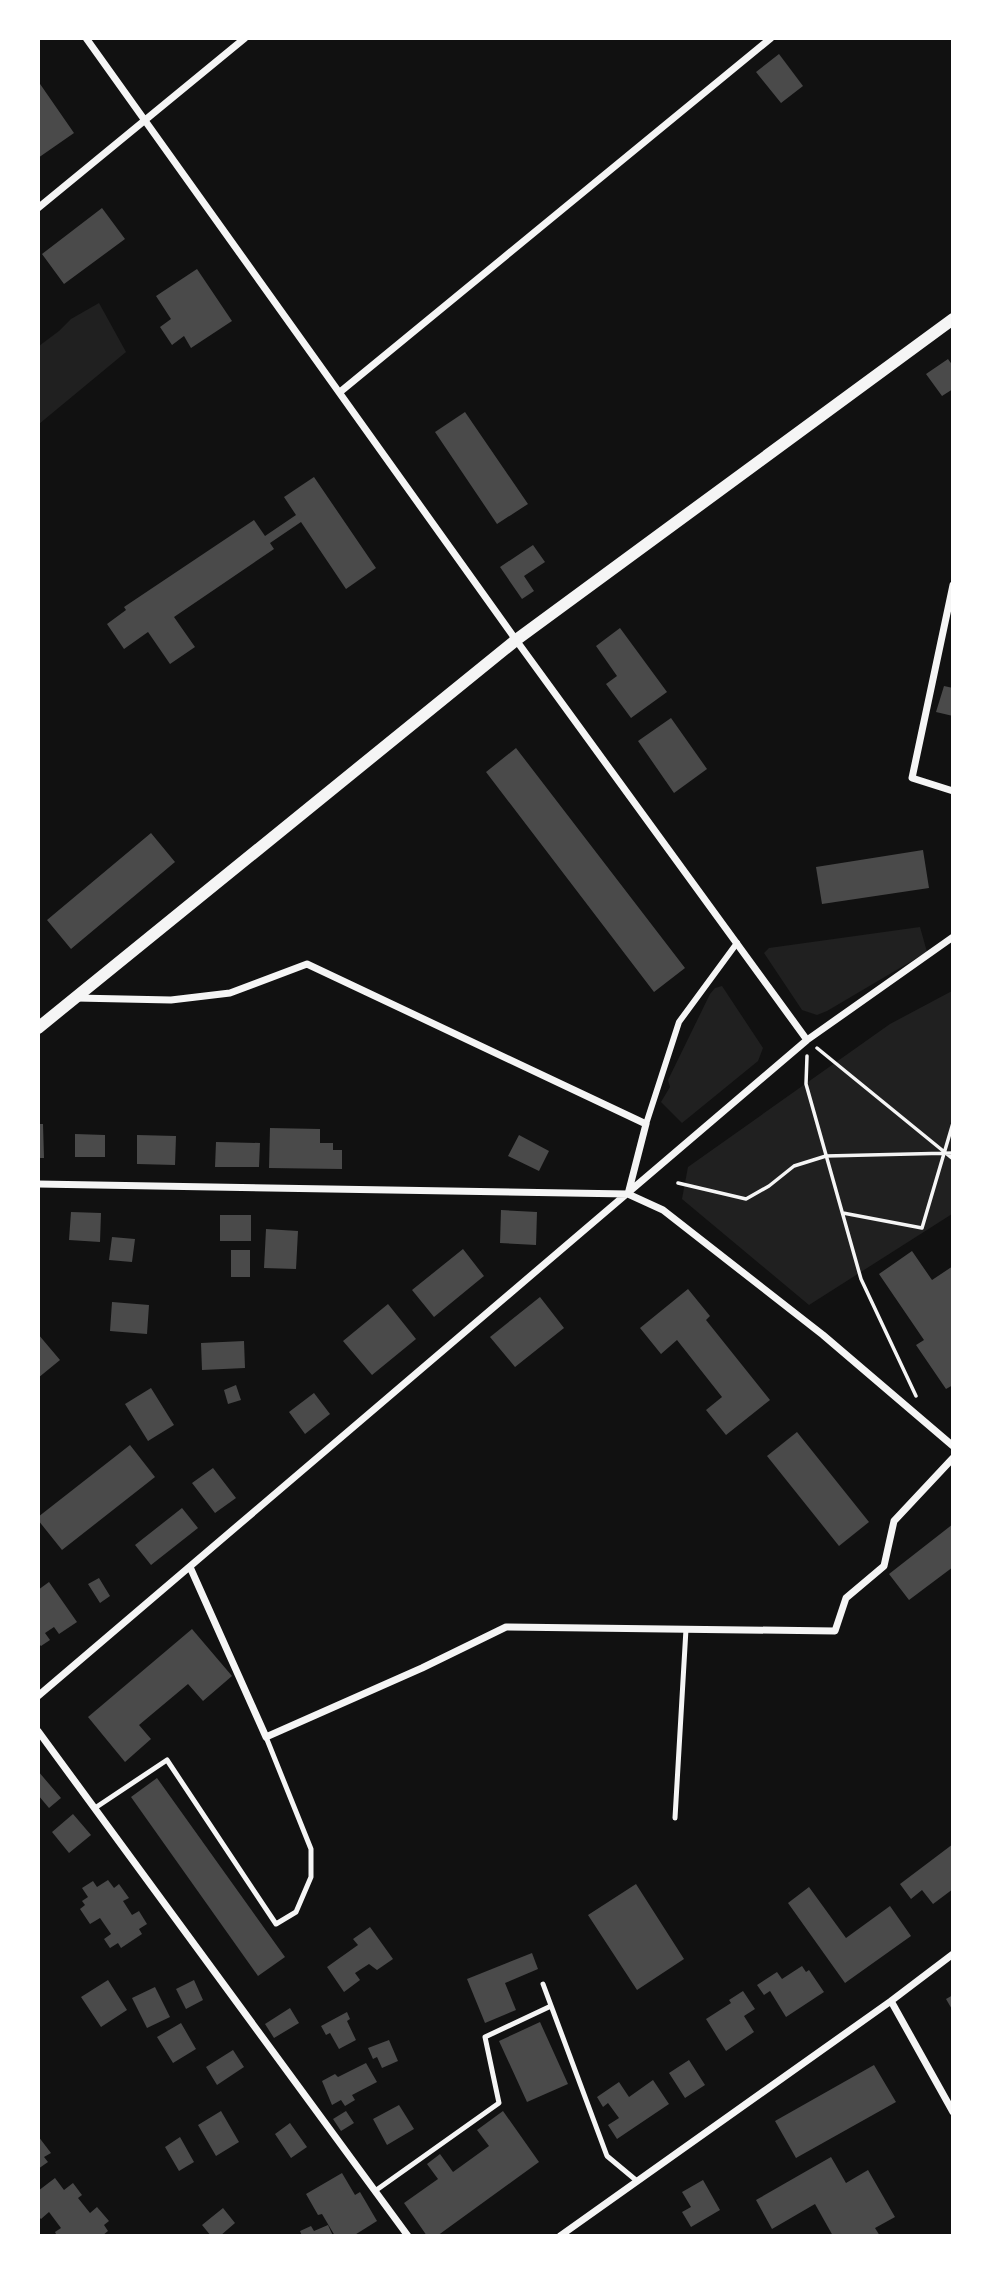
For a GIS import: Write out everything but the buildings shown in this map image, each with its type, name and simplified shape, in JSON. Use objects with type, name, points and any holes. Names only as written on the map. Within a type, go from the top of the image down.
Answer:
[{"type":"street","points":[[86,38],[516,640],[807,1040]]},
{"type":"street","points":[[38,208],[245,38]]},
{"type":"street","points":[[340,392],[771,38]]},
{"type":"street","points":[[38,1028],[516,640],[953,319]]},
{"type":"street","points":[[953,584],[912,778],[953,792]]},
{"type":"street","points":[[38,1696],[807,1040],[953,937]]},
{"type":"street","points":[[628,1194],[646,1124],[678,1022],[737,943]]},
{"type":"street","points":[[76,998],[171,1000],[230,993],[307,964],[646,1124]]},
{"type":"street","points":[[38,1184],[628,1194],[663,1210],[823,1335],[953,1446]]},
{"type":"street","points":[[190,1567],[266,1737],[506,1627],[835,1631],[846,1598],[884,1566],[894,1521],[953,1458]]},
{"type":"street","points":[[38,1731],[408,2235]]},
{"type":"street","points":[[561,2235],[953,1954]]},
{"type":"street","points":[[891,2001],[953,2112]]},
{"type":"lane","points":[[675,1818],[687,1629]]},
{"type":"lane","points":[[95,1808],[167,1760],[276,1924],[296,1912],[310,1877],[311,1849],[266,1737]]},
{"type":"lane","points":[[543,1984],[607,2156],[637,2181]]},
{"type":"lane","points":[[375,2191],[499,2103],[485,2037],[551,2006]]},
{"type":"path","points":[[807,1040],[953,1159]]},
{"type":"path","points":[[807,1040],[806,1084],[861,1279],[920,1403]]},
{"type":"path","points":[[842,1213],[922,1228],[953,1123]]},
{"type":"path","points":[[678,1183],[746,1199],[794,1166],[826,1156],[953,1153]]},
{"type":"shaded area","points":[[99,303],[126,352],[39,424],[39,346],[71,319]]},
{"type":"shaded area","points":[[920,927],[927,952],[817,1015],[802,1010],[764,953],[769,948]]},
{"type":"shaded area","points":[[722,986],[763,1048],[758,1061],[682,1123],[661,1102],[670,1087],[668,1080],[710,994],[715,988]]},
{"type":"shaded area","points":[[952,991],[952,1214],[809,1305],[682,1199],[688,1167],[890,1024]]}]
